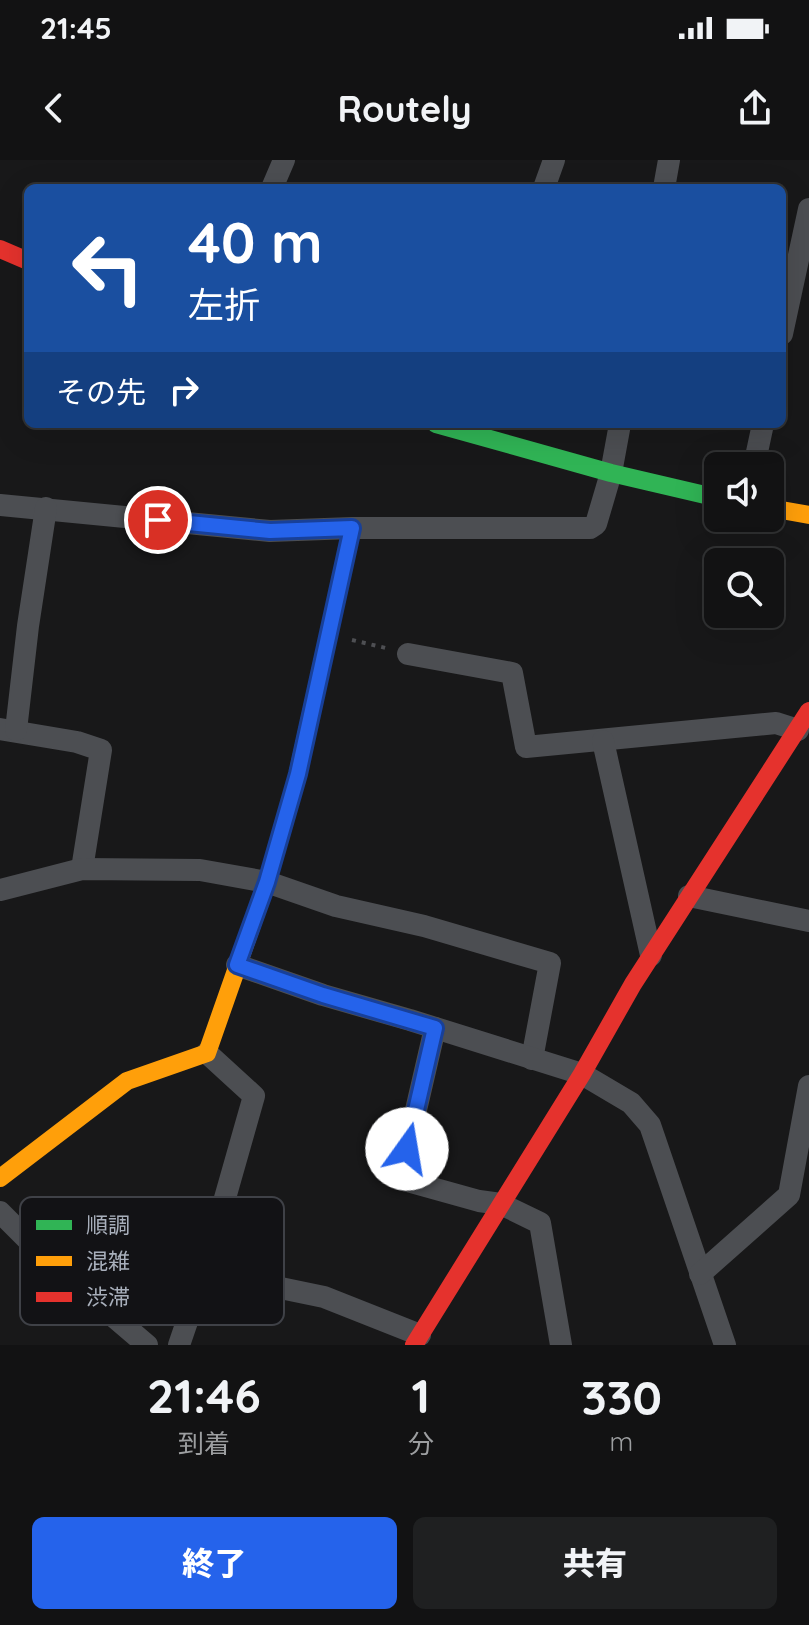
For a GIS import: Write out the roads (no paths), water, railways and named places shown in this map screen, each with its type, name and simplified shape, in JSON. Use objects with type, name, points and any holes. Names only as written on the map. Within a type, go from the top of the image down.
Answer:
[{"type":"street","points":[[274,184],[284,160]]},
{"type":"street","points":[[545,184],[554,160]]},
{"type":"street","points":[[665,184],[669,160]]},
{"type":"street","points":[[786,315],[809,209]]},
{"type":"street","points":[[0,249],[24,259]]},
{"type":"street","points":[[464,428],[514,435],[611,473],[704,495]]},
{"type":"street","points":[[0,505],[270,531],[590,528],[596,524],[611,473],[619,428]]},
{"type":"street","points":[[757,452],[762,428]]},
{"type":"street","points":[[46,508],[8,730],[77,742],[101,750],[82,869]]},
{"type":"street","points":[[784,511],[809,515]]},
{"type":"street","points":[[207,1053],[267,882],[298,774],[352,528]]},
{"type":"street","points":[[408,654],[512,673],[526,747],[776,723],[806,717]]},
{"type":"street","points":[[284,1289],[324,1297],[417,1340],[582,1074],[651,955],[806,717]]},
{"type":"street","points":[[603,741],[651,955]]},
{"type":"street","points":[[0,890],[82,869],[200,870],[267,882],[336,906],[424,926],[550,963],[532,1059]]},
{"type":"street","points":[[689,896],[809,921]]},
{"type":"street","points":[[237,965],[323,995],[582,1074],[631,1103],[650,1125],[725,1345]]},
{"type":"street","points":[[435,1028],[400,1179],[501,1204],[540,1223],[561,1345]]},
{"type":"street","points":[[0,1178],[127,1081],[207,1053]]},
{"type":"street","points":[[207,1053],[254,1096],[225,1197]]},
{"type":"street","points":[[700,1274],[789,1195],[809,1086]]},
{"type":"street","points":[[0,1212],[20,1232]]},
{"type":"street","points":[[124,1325],[147,1345]]},
{"type":"street","points":[[179,1345],[186,1325]]}]
